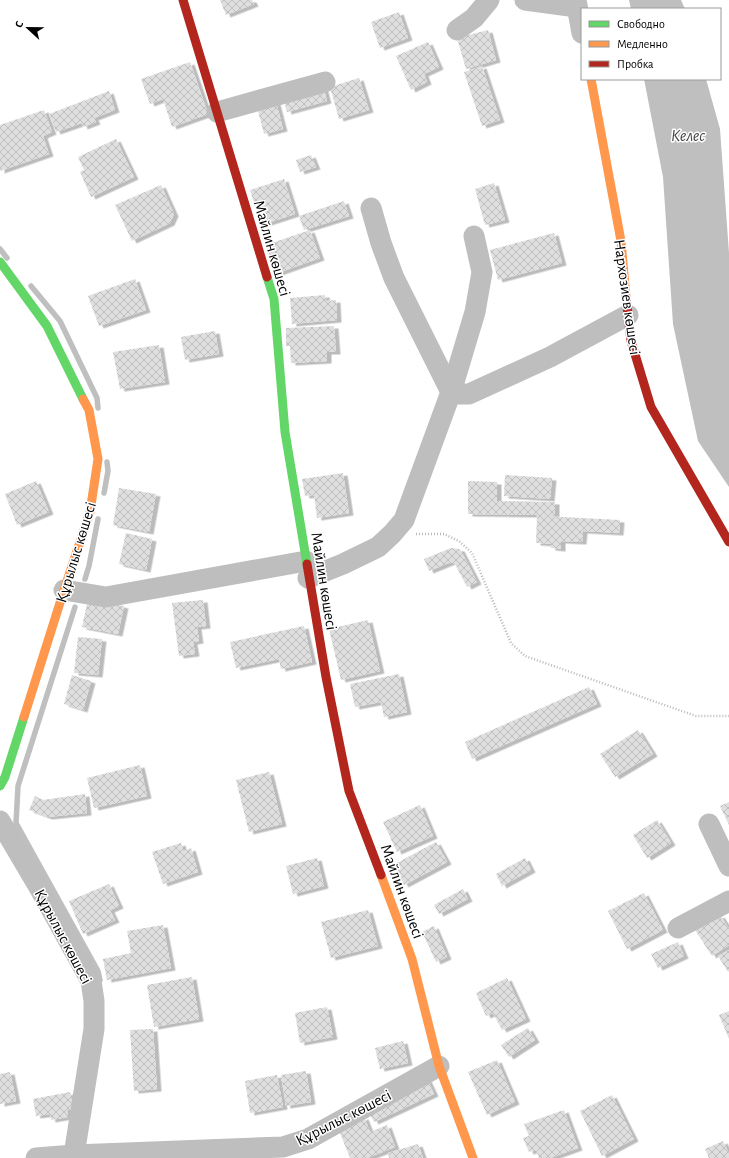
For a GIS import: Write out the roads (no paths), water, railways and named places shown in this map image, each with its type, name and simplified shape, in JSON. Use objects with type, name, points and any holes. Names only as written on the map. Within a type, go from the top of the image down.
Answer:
[{"type":"street","name":"Майлин көшесі","points":[[183,0],[274,299],[285,432],[326,677],[349,791],[412,959],[439,1066],[474,1158]]},
{"type":"street","points":[[457,30],[474,18],[489,0]]},
{"type":"street","points":[[525,0],[577,3],[581,27]]},
{"type":"street","name":"Нархозиев көшесі","points":[[591,80],[621,241],[631,341],[651,407],[729,542]]},
{"type":"street","points":[[217,112],[325,82]]},
{"type":"street","points":[[371,208],[381,243],[394,278],[450,392],[457,394],[469,394],[550,357],[628,315]]},
{"type":"street","points":[[64,590],[106,597],[343,564],[378,547],[404,520],[450,392],[474,312],[482,272],[474,236]]},
{"type":"street","name":"Құрылыс көшесі","points":[[0,262],[47,326],[89,410],[98,458],[90,512],[5,777],[0,786]]},
{"type":"street","name":"Құрылыс көшесі","points":[[0,821],[91,981],[94,1001],[94,1029],[74,1155]]},
{"type":"street","points":[[709,824],[729,866]]},
{"type":"street","points":[[678,928],[729,901]]},
{"type":"street","name":"Құрылыс көшесі","points":[[36,1158],[74,1155],[283,1147],[308,1139],[439,1066]]},
{"type":"water","points":[[629,0],[681,0],[685,8],[631,8]]},
{"type":"water","name":"Келес","points":[[644,80],[706,80],[720,129],[729,253],[729,487],[698,441],[673,324],[663,177]]},
{"type":"waterway","points":[[0,249],[7,258]]},
{"type":"waterway","points":[[31,286],[60,321],[97,398],[98,408]]},
{"type":"waterway","points":[[104,493],[108,471],[107,462]]},
{"type":"waterway","points":[[85,579],[98,519]]},
{"type":"waterway","points":[[75,607],[18,786],[16,823],[98,971],[100,980]]}]
